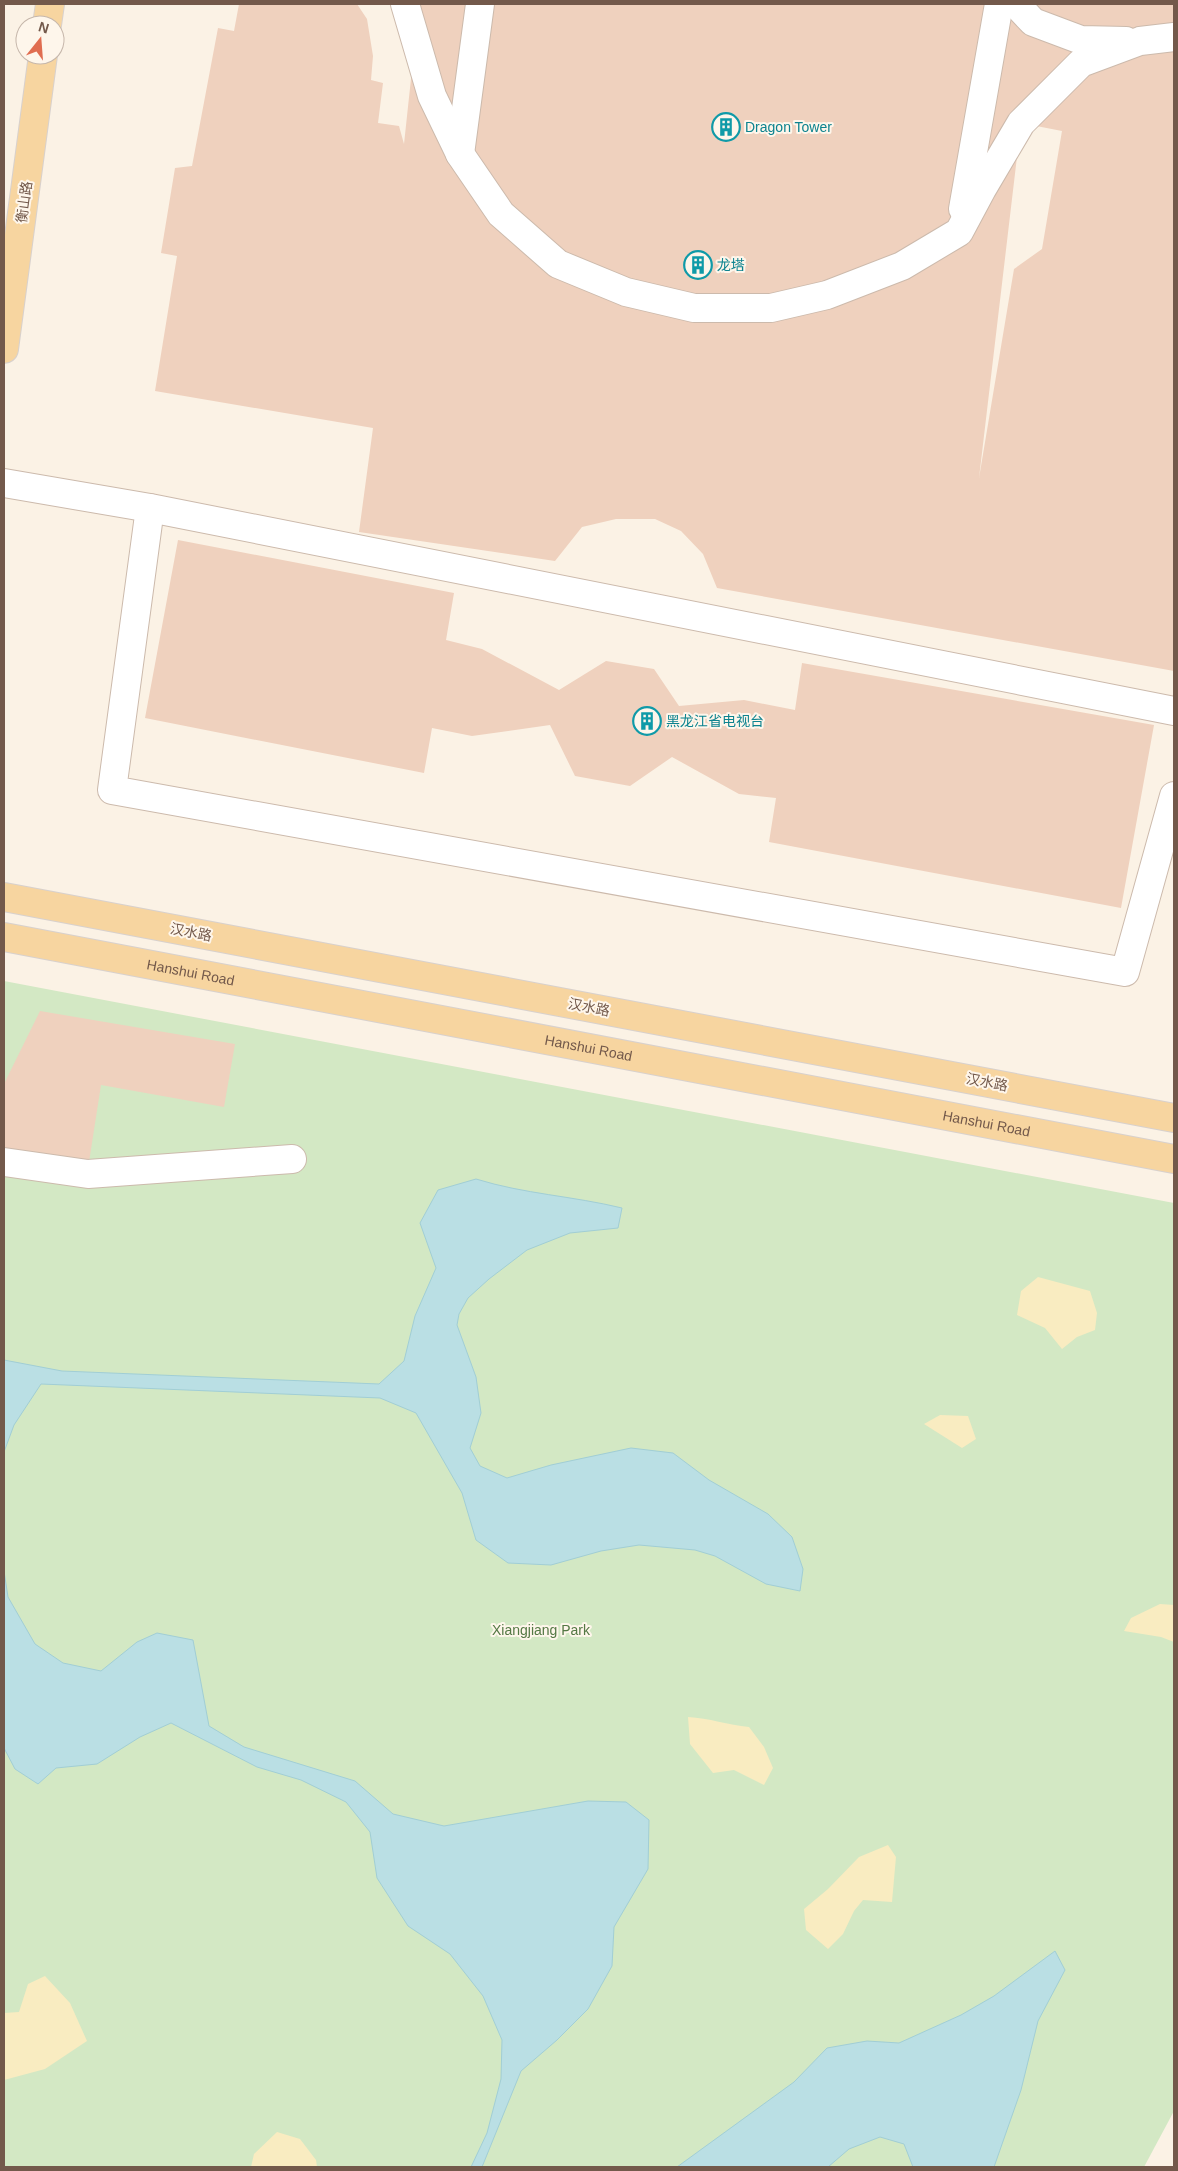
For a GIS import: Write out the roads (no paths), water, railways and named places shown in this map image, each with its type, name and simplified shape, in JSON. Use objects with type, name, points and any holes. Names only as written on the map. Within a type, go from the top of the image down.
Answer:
[{"type":"main road","name":"衡山路","points":[[4,349],[13,213],[41,65]]},
{"type":"main road","name":"汉水路","points":[[4,896],[1174,1118]]},
{"type":"main road","name":"Hanshui Road","points":[[4,937],[1174,1159]]},
{"type":"lane","points":[[405,4],[432,96],[460,154],[501,214],[558,264],[626,292],[694,308],[771,308],[827,294],[902,266],[959,232],[1021,123],[1081,63],[1140,41]]},
{"type":"lane","points":[[460,154],[480,4]]},
{"type":"lane","points":[[959,232],[999,4]]},
{"type":"lane","points":[[1016,4],[1033,22],[1081,40],[1140,41],[1174,37]]},
{"type":"lane","points":[[4,483],[150,508],[1174,711]]},
{"type":"lane","points":[[150,508],[112,790],[1125,972],[1174,796]]},
{"type":"lane","points":[[4,1162],[88,1174],[292,1159]]},
{"type":"water","points":[[476,1179],[512,1188],[622,1208],[618,1228],[570,1233],[527,1250],[468,1298],[459,1314],[457,1325],[476,1377],[481,1413],[470,1448],[480,1466],[507,1478],[551,1465],[631,1448],[673,1453],[709,1480],[768,1514],[792,1537],[803,1569],[800,1591],[766,1584],[715,1556],[695,1550],[639,1545],[601,1551],[551,1565],[508,1563],[476,1540],[462,1493],[416,1413],[380,1398],[41,1384],[14,1425],[4,1452],[4,1360],[62,1371],[379,1384],[404,1361],[415,1316],[436,1268],[420,1223],[438,1190]]},
{"type":"water","points":[[4,1571],[8,1597],[35,1644],[63,1663],[101,1671],[137,1642],[157,1633],[193,1640],[209,1726],[244,1747],[355,1781],[393,1814],[444,1826],[588,1801],[626,1802],[649,1820],[648,1869],[614,1927],[612,1966],[588,2009],[557,2040],[521,2071],[482,2167],[471,2167],[487,2133],[501,2079],[502,2040],[483,1996],[450,1954],[408,1926],[377,1878],[370,1832],[346,1802],[301,1780],[257,1767],[171,1723],[140,1737],[97,1764],[56,1768],[38,1784],[15,1769],[4,1748]]},
{"type":"water","points":[[1055,1951],[1065,1970],[1038,2021],[1021,2090],[994,2167],[913,2167],[904,2144],[880,2137],[849,2149],[828,2167],[677,2167],[794,2082],[827,2048],[867,2041],[899,2043],[961,2015],[994,1996]]},
{"type":"place","name":"Dragon Tower","points":[[726,127]]},
{"type":"place","name":"龙塔","points":[[698,265]]},
{"type":"place","name":"黑龙江省电视台","points":[[647,721]]},
{"type":"park label","name":"Xiangjiang Park","points":[[541,1630]]}]
